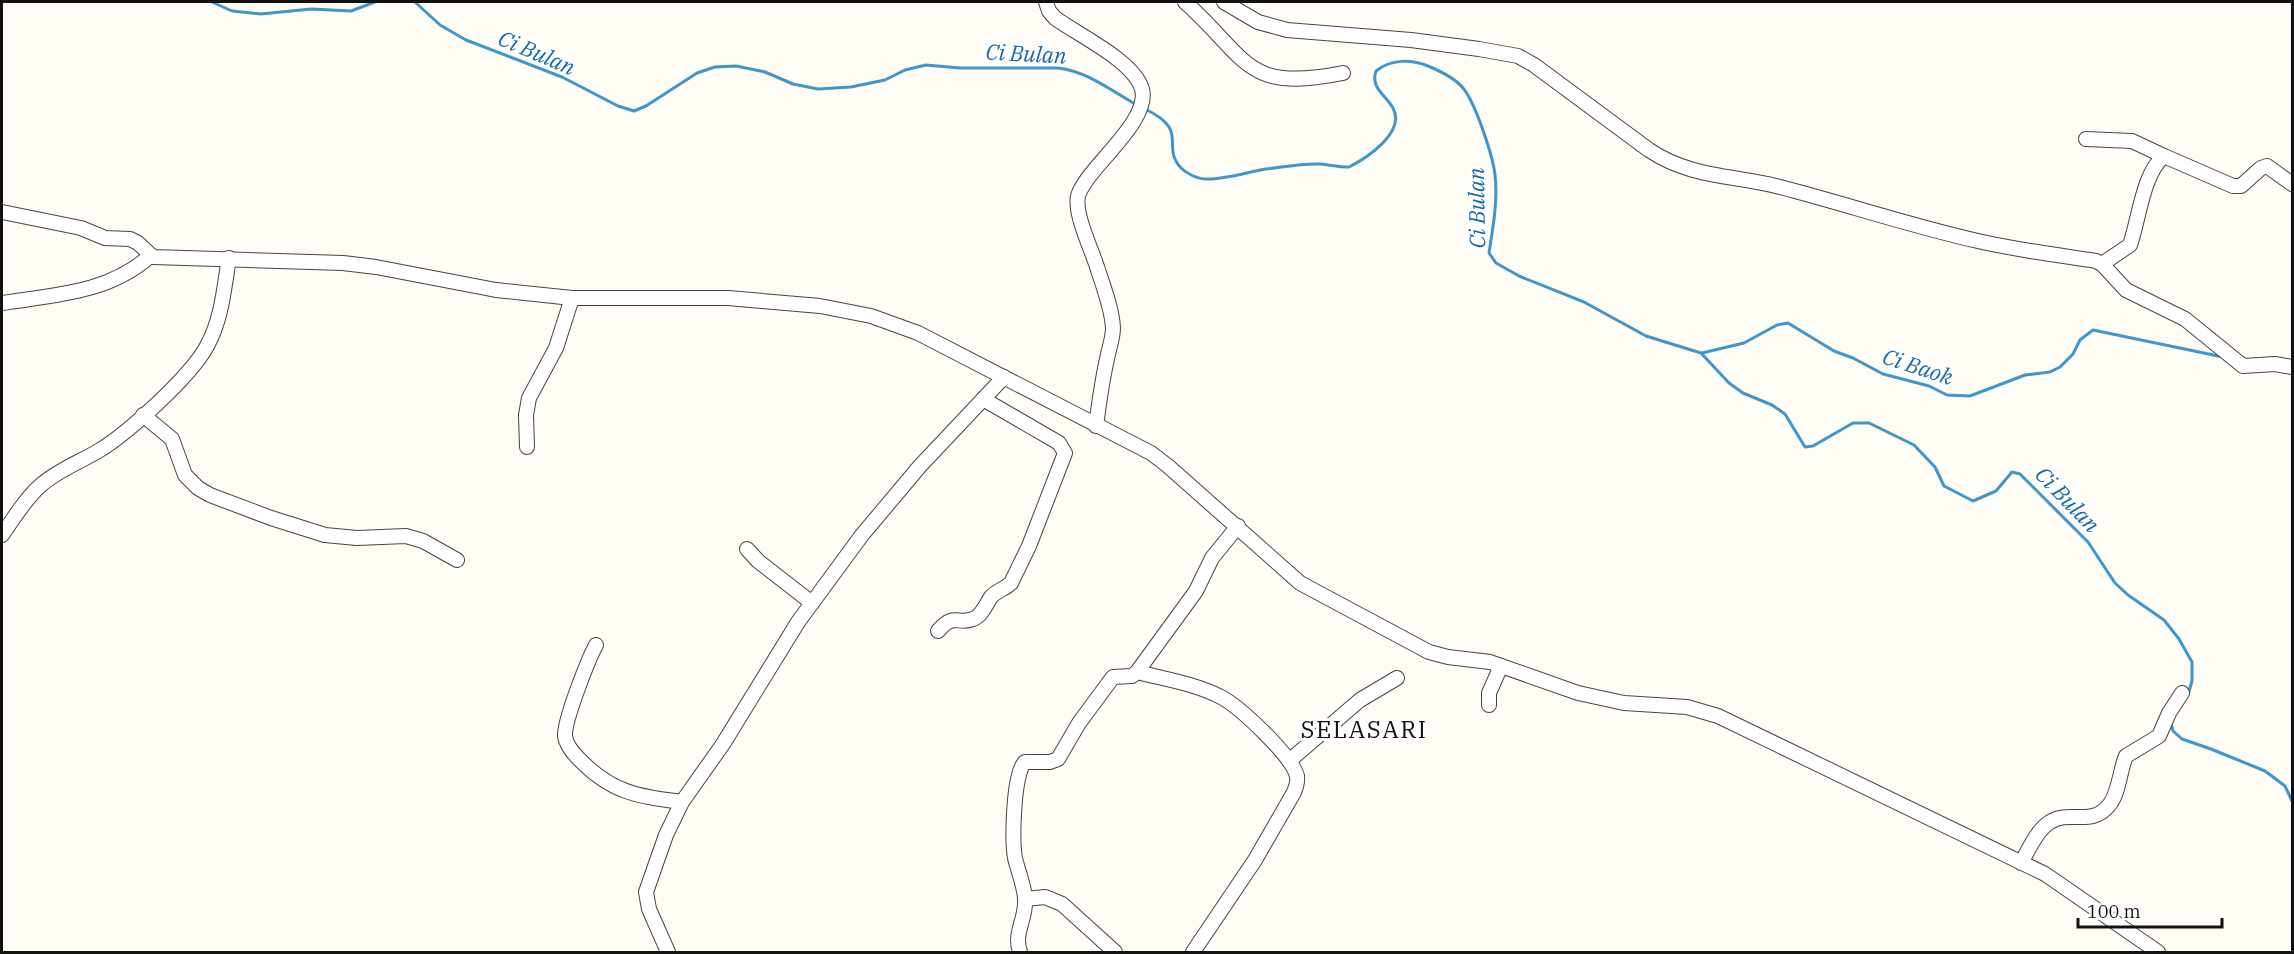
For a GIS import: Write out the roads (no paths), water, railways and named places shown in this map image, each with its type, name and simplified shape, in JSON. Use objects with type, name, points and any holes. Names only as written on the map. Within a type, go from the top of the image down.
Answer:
[{"type":"street","points":[[1046,2],[1055,18],[1123,64],[1134,74],[1141,87],[1139,107],[1128,129],[1084,185],[1078,197],[1080,216],[1099,271],[1113,327],[1096,426]]},
{"type":"street","points":[[1185,2],[1204,19],[1241,60],[1261,73],[1292,80],[1314,79],[1343,73]]},
{"type":"street","points":[[1224,2],[1258,22],[1287,30],[1411,40],[1518,56],[1534,65],[1649,150],[1667,162],[1684,169],[1700,174],[1786,188],[1979,242],[2102,264],[2126,290],[2185,319],[2243,366],[2275,364],[2292,367]]},
{"type":"street","points":[[2086,139],[2132,141],[2233,186],[2241,186],[2266,166],[2292,184]]},
{"type":"street","points":[[2102,264],[2130,245],[2151,174],[2164,156]]},
{"type":"street","points":[[2,212],[81,228],[105,238],[130,239],[138,243],[150,256]]},
{"type":"street","points":[[2,303],[89,289],[108,282],[150,256],[310,261],[376,267],[496,290],[572,298],[728,298],[820,306],[870,316],[918,333],[1096,426],[1142,447],[1160,459],[1238,526],[1294,578],[1308,588],[1429,652],[1448,657],[1483,661],[1590,695],[1624,703],[1686,707],[1718,716],[2045,874],[2118,927],[2158,952]]},
{"type":"street","points":[[2,535],[27,500],[41,485],[60,471],[106,446],[188,372],[207,347],[219,317],[229,258]]},
{"type":"street","points":[[527,447],[526,416],[529,398],[556,348],[572,298]]},
{"type":"street","points":[[668,952],[649,909],[646,892],[666,835],[682,802],[706,770],[812,603],[880,512],[1004,377]]},
{"type":"street","points":[[938,631],[950,621],[974,619],[980,615],[997,591],[1011,583],[1029,546],[1065,453],[1059,444],[983,399]]},
{"type":"street","points":[[143,415],[172,439],[185,474],[198,488],[210,495],[325,535],[357,538],[406,536],[423,541],[457,560]]},
{"type":"street","points":[[1020,952],[1016,941],[1024,914],[1025,899],[1014,845],[1021,766],[1030,761],[1050,762],[1058,759],[1079,723],[1113,677],[1132,676],[1137,672],[1196,591],[1212,558],[1238,526]]},
{"type":"street","points":[[747,549],[758,561],[812,603]]},
{"type":"street","points":[[596,645],[588,660],[566,727],[566,741],[590,770],[624,792],[682,802]]},
{"type":"street","points":[[1489,705],[1489,693],[1501,666]]},
{"type":"street","points":[[1137,672],[1199,688],[1220,697],[1246,716],[1289,761],[1297,778],[1297,787],[1255,860],[1193,952]]},
{"type":"street","points":[[1289,761],[1360,700],[1397,678]]},
{"type":"street","points":[[2021,863],[2042,827],[2050,821],[2059,818],[2092,818],[2108,807],[2114,798],[2126,756],[2160,736],[2169,712],[2182,693]]},
{"type":"street","points":[[1025,899],[1045,897],[1062,904],[1114,952]]},
{"type":"waterway","name":"Ci Bulan","points":[[212,2],[232,11],[261,14],[311,9],[351,11],[375,2]]},
{"type":"waterway","name":"Ci Bulan","points":[[415,2],[440,25],[466,40],[562,77],[618,106],[634,111],[646,106],[697,73],[715,67],[736,66],[765,72],[793,84],[818,89],[851,87],[885,80],[905,70],[926,65],[960,68],[1058,68],[1080,73],[1137,105]]},
{"type":"waterway","name":"Ci Bulan","points":[[1145,109],[1167,124],[1171,131],[1175,160],[1181,168],[1200,178],[1220,178],[1307,164],[1349,167],[1383,143],[1394,126],[1396,117],[1393,108],[1377,87],[1376,71],[1388,64],[1408,61],[1428,66],[1447,75],[1460,84],[1468,95],[1491,155],[1496,194],[1489,253],[1496,263],[1519,276],[1584,302],[1646,336],[1701,353],[1729,383],[1743,393],[1772,405],[1785,414],[1805,447],[1813,446],[1853,423],[1869,423],[1914,445],[1935,467],[1944,486],[1973,501],[1996,491],[2012,472],[2020,474],[2088,542],[2115,583],[2164,620],[2179,639],[2192,662],[2192,681],[2188,695]]},
{"type":"waterway","name":"Ci Baok","points":[[1702,353],[1744,343],[1777,325],[1788,323],[1834,351],[1883,374],[1929,386],[1947,395],[1970,396],[2025,375],[2050,372],[2060,367],[2073,354],[2080,340],[2093,330],[2223,357]]},
{"type":"waterway","name":"Ci Bulan","points":[[2171,723],[2173,731],[2182,739],[2265,771],[2285,786],[2292,801]]},
{"type":"district","name":"SELASARI","points":[[1364,729]]}]
